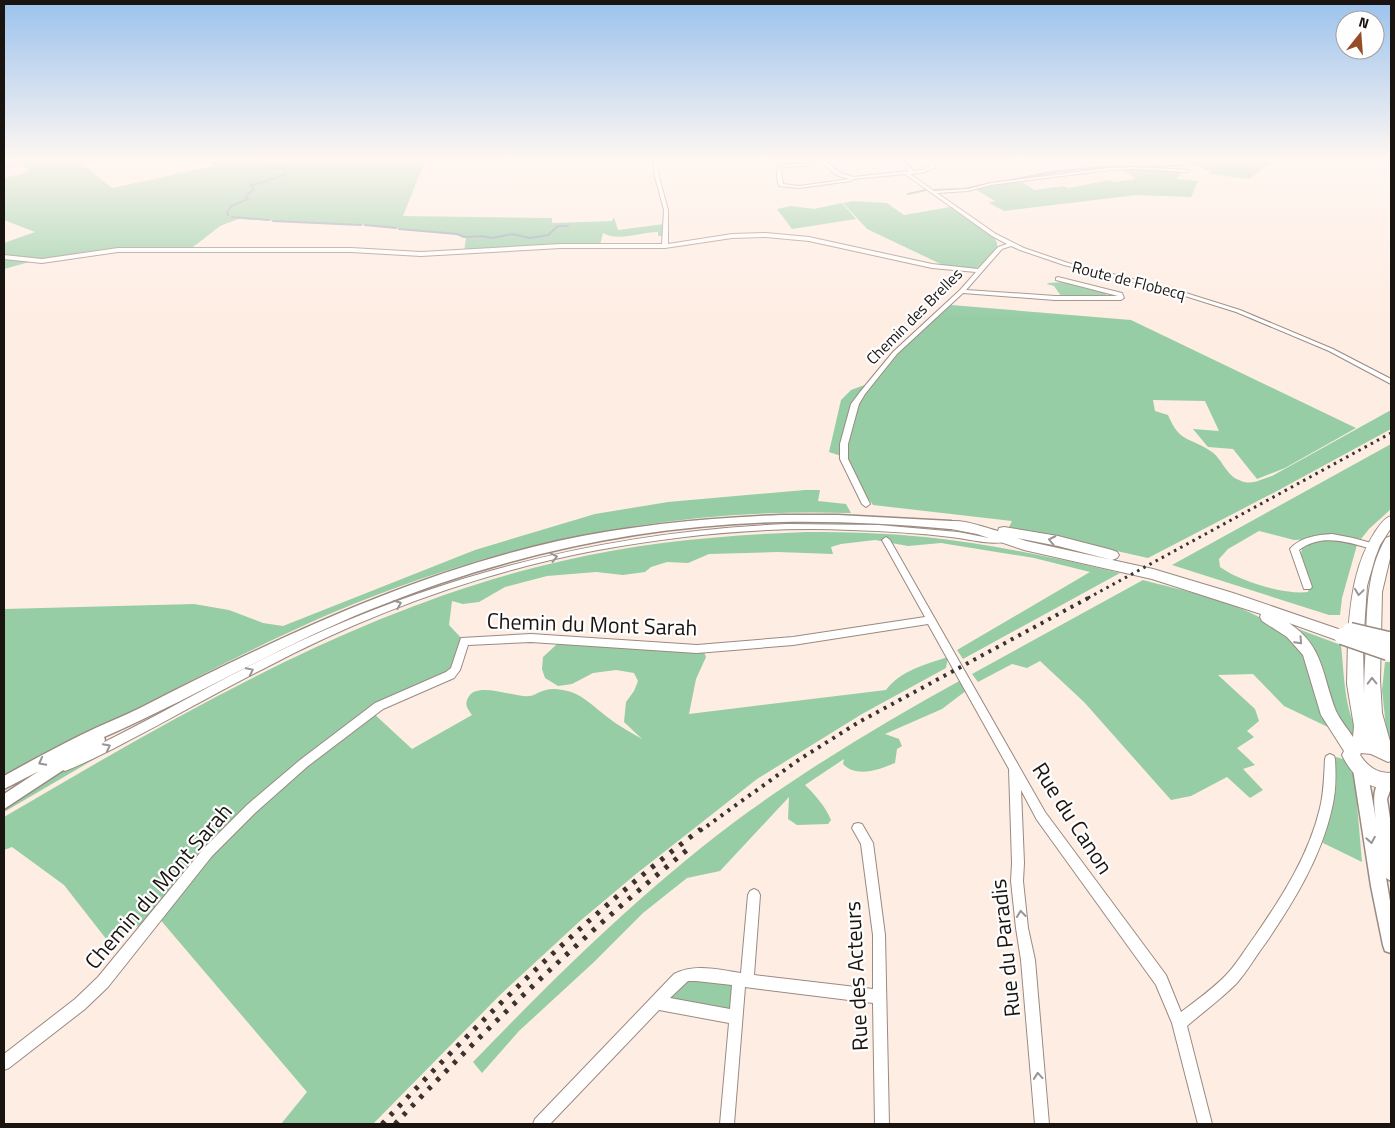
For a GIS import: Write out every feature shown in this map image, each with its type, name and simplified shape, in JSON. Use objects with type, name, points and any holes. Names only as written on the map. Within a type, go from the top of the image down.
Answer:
[{"type":"highway","points":[[1390,781],[1373,778],[1360,769],[1351,755],[1363,730],[1357,702],[1354,655],[1358,591],[1372,546],[1381,531],[1391,520]]},
{"type":"highway","points":[[951,525],[979,530],[1007,540],[1118,565],[1390,646]]},
{"type":"highway","points":[[951,525],[1014,532],[1106,553],[1247,596],[1342,633]]},
{"type":"highway","points":[[1389,756],[1377,730],[1372,677],[1376,590],[1382,562],[1391,541]]},
{"type":"highway","points":[[1228,597],[1280,624],[1301,642],[1314,663],[1329,715],[1356,747]]},
{"type":"highway","points":[[1356,747],[1373,746],[1389,756]]},
{"type":"main road","points":[[4,783],[88,738],[118,726],[232,667],[338,617],[382,599],[471,568],[536,550],[629,532],[732,520],[840,517],[951,525]]},
{"type":"main road","points":[[4,802],[118,726]]},
{"type":"main road","points":[[1360,769],[1379,886],[1391,945]]},
{"type":"main road","points":[[1390,781],[1382,788],[1380,799],[1391,873]]},
{"type":"street","points":[[665,246],[667,214]]},
{"type":"street","name":"Route de Flobecq","points":[[964,214],[1011,244],[1051,260],[1161,287],[1238,311],[1322,346],[1391,382]]},
{"type":"street","points":[[4,257],[42,261],[118,250],[237,252],[351,250],[421,254],[550,246],[665,246],[740,235],[788,237],[817,241],[932,266],[979,272]]},
{"type":"street","name":"Chemin des Brelles","points":[[866,504],[844,459],[844,444],[855,404],[895,353],[962,291],[1000,248],[1011,244]]},
{"type":"street","points":[[962,291],[1055,298],[1122,298],[1120,294],[1058,279]]},
{"type":"street","points":[[47,774],[92,755],[223,684],[326,634],[418,596],[515,566],[635,541],[742,529],[877,528],[961,535],[996,541],[1007,540]]},
{"type":"street","points":[[1307,587],[1294,548],[1301,542],[1344,538],[1372,546]]},
{"type":"street","name":"Rue du Canon","points":[[886,540],[1056,838],[1161,980],[1178,1023],[1205,1124]]},
{"type":"street","name":"Chemin du Mont Sarah","points":[[4,1063],[80,1004],[103,982],[208,852],[251,809],[304,763],[378,706],[450,675],[455,670],[464,641],[531,638],[697,649],[793,641],[931,620]]},
{"type":"street","points":[[1178,1023],[1236,974],[1290,895],[1312,849],[1324,818],[1331,771],[1330,759]]},
{"type":"street","name":"Rue du Paradis","points":[[1014,767],[1017,881],[1022,928],[1028,960],[1042,1124]]},
{"type":"street","name":"Rue des Acteurs","points":[[858,828],[867,843],[880,935],[882,1124]]},
{"type":"street","points":[[727,1124],[735,1017],[744,980],[754,895]]},
{"type":"street","points":[[540,1124],[679,979],[686,975],[696,974],[880,997]]},
{"type":"street","points":[[657,1003],[735,1017]]},
{"type":"green space","points":[[4,214],[404,214],[403,216],[552,218],[552,223],[612,221],[614,217],[618,230],[664,224],[664,236],[658,236],[658,232],[623,237],[609,236],[603,233],[600,245],[464,252],[466,237],[457,234],[365,225],[238,219],[220,226],[188,251],[126,250],[33,261],[4,269],[4,243],[35,232],[4,220]]},
{"type":"green space","points":[[780,214],[851,214],[856,219],[792,229]]},
{"type":"green space","points":[[853,214],[960,214],[994,237],[997,249],[976,269],[947,267],[867,229]]},
{"type":"green space","points":[[1064,282],[1102,291],[1107,295],[1061,296],[1054,286],[1047,284]]},
{"type":"green space","points":[[951,305],[1131,320],[1356,428],[1285,468],[1257,479],[1233,449],[1208,447],[1193,429],[1219,431],[1205,401],[1153,400],[1155,411],[1168,415],[1177,431],[1187,439],[1212,452],[1227,471],[1243,482],[1255,482],[1272,476],[1391,410],[1391,429],[1148,558],[1009,527],[1012,521],[873,505],[851,476],[844,457],[829,452],[841,400],[851,390],[870,383],[881,374],[897,355]]},
{"type":"green space","points":[[1391,444],[1391,509],[1361,539],[1344,537],[1294,540],[1259,531],[1228,549],[1219,559],[1220,567],[1250,582],[1275,589],[1308,592],[1301,552],[1304,546],[1312,542],[1326,540],[1342,540],[1354,543],[1357,545],[1342,598],[1340,615],[1329,615],[1172,565]]},
{"type":"green space","points":[[820,490],[818,501],[846,504],[851,513],[733,515],[617,529],[559,540],[502,554],[446,571],[360,601],[272,640],[4,776],[4,609],[194,604],[229,610],[263,623],[283,626],[475,550],[595,514],[668,502]]},
{"type":"green space","points":[[807,532],[881,534],[974,543],[1120,573],[963,659],[957,650],[1090,572],[1034,558],[941,543],[908,546],[875,540],[831,547],[833,554],[778,552],[709,554],[688,563],[667,562],[651,567],[645,572],[623,575],[596,572],[547,576],[505,587],[479,602],[463,604],[452,601],[449,625],[464,641],[455,670],[371,711],[412,749],[472,715],[466,705],[467,700],[472,693],[479,690],[523,696],[531,696],[544,690],[552,689],[571,692],[585,699],[615,722],[642,739],[624,722],[626,702],[638,681],[634,673],[616,670],[593,673],[572,684],[558,686],[545,678],[542,669],[543,657],[556,645],[569,640],[704,652],[706,657],[696,679],[689,714],[886,690],[906,673],[948,657],[946,668],[862,714],[757,779],[636,874],[580,921],[500,995],[373,1124],[281,1124],[307,1092],[158,917],[107,940],[64,885],[12,847],[4,850],[4,817],[137,740],[273,668],[343,635],[414,606],[487,581],[592,554],[684,540]]},
{"type":"green space","points":[[1143,580],[1232,605],[1254,615],[1274,626],[1292,640],[1305,656],[1316,701],[1330,728],[1284,706],[1253,674],[1218,675],[1255,709],[1259,721],[1247,731],[1254,737],[1237,748],[1255,765],[1243,769],[1263,790],[1250,798],[1227,777],[1191,796],[1171,800],[1084,702],[1040,661],[1027,668],[1012,664],[978,682],[972,674]]},
{"type":"green space","points":[[1282,623],[1341,645],[1347,702],[1353,723],[1358,731],[1352,741],[1339,726],[1319,664]]},
{"type":"green space","points":[[1385,662],[1391,662],[1391,749],[1388,745],[1382,690]]},
{"type":"green space","points":[[961,680],[967,690],[942,709],[885,734],[899,739],[902,746],[897,749],[895,763],[875,770],[861,772],[848,768],[843,764],[844,759],[805,785],[826,810],[831,820],[828,824],[797,825],[788,819],[789,797],[720,871],[687,878],[643,913],[594,962],[519,1031],[482,1073],[473,1062],[605,931],[711,840],[748,812],[826,760]]},
{"type":"green space","points":[[98,754],[98,757],[4,812],[4,806],[47,778]]},
{"type":"green space","points":[[1336,757],[1343,759],[1354,769],[1362,862],[1323,843],[1330,759]]},
{"type":"green space","points":[[679,979],[739,980],[735,1017],[657,1003]]},
{"type":"waterway","points":[[232,217],[269,220]]},
{"type":"waterway","points":[[273,221],[361,225]]},
{"type":"waterway","points":[[365,225],[396,228]]},
{"type":"waterway","points":[[399,229],[457,234],[464,237],[482,236],[492,238],[512,234],[530,238],[548,235],[558,226],[568,226]]},
{"type":"railway","points":[[1088,598],[1391,433]]},
{"type":"railway","points":[[700,831],[800,759],[859,722],[1090,597]]},
{"type":"railway","points":[[382,1124],[496,1007],[575,933],[658,862],[701,829]]},
{"type":"railway","points":[[395,1124],[539,980],[614,912],[692,846]]}]
